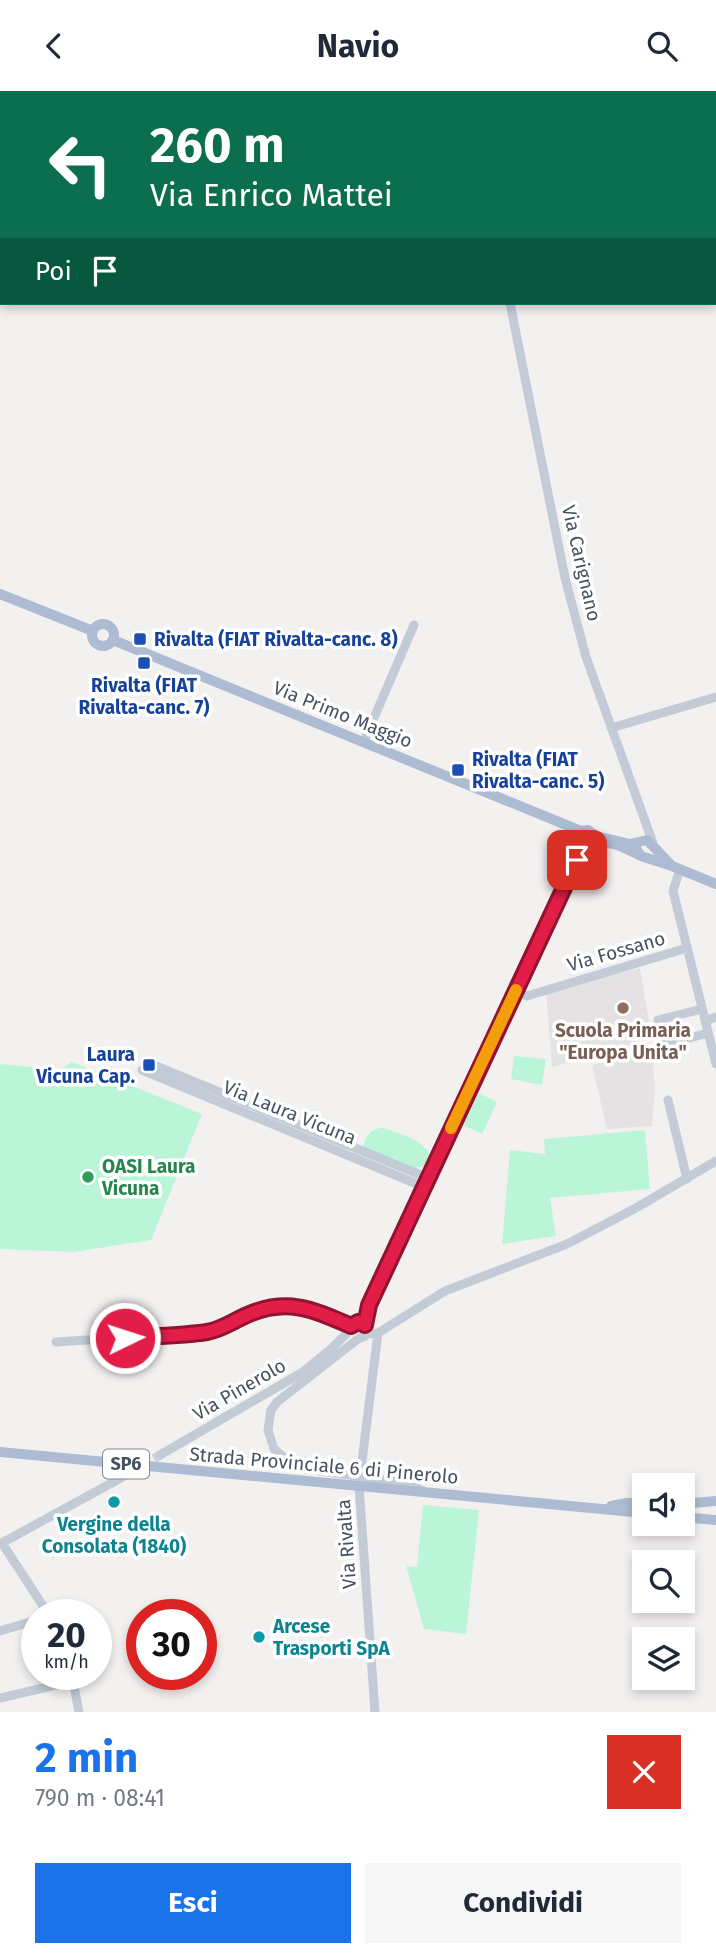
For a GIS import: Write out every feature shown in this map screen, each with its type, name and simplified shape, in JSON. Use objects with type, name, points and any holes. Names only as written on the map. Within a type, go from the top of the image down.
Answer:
[{"type":"main road","points":[[0,594],[93,631]]},
{"type":"main road","points":[[107,624],[114,632],[113,640],[106,645],[98,644],[93,637],[93,631],[97,626],[107,624]]},
{"type":"main road","name":"Via Primo Maggio","points":[[113,640],[560,821],[584,844],[608,843],[641,851],[716,885]]},
{"type":"main road","points":[[647,839],[654,846],[651,856],[641,851],[647,839]]},
{"type":"main road","name":"Via Primo Maggio","points":[[654,846],[676,867]]},
{"type":"main road","name":"Strada Provinciale 6 di Pinerolo","points":[[2,1453],[360,1480],[425,1492],[632,1512]]},
{"type":"main road","points":[[695,1503],[716,1501]]},
{"type":"main road","points":[[598,1509],[632,1503]]},
{"type":"main road","points":[[695,1518],[716,1520]]},
{"type":"street","name":"Via Carignano","points":[[510,305],[565,578],[586,657],[654,846]]},
{"type":"street","points":[[364,741],[414,625]]},
{"type":"street","points":[[611,728],[716,697]]},
{"type":"street","points":[[641,851],[645,824]]},
{"type":"street","points":[[360,1480],[342,1474],[305,1469],[289,1462],[274,1449],[268,1430],[271,1410],[359,1330],[584,844]]},
{"type":"street","points":[[676,867],[673,891],[716,1064]]},
{"type":"street","name":"Via Fossano","points":[[516,991],[527,996],[687,948]]},
{"type":"street","points":[[702,1009],[658,1020],[663,1045],[708,1033]]},
{"type":"street","points":[[705,1021],[716,1017]]},
{"type":"street","name":"Via Laura Vicuna","points":[[156,1066],[426,1182]]},
{"type":"street","name":"Via Laura Vicuna","points":[[142,1070],[426,1182]]},
{"type":"street","points":[[668,1100],[687,1179]]},
{"type":"street","points":[[56,1342],[210,1332],[251,1313],[272,1307],[297,1305],[359,1330],[381,1331],[445,1291],[567,1244],[716,1161]]},
{"type":"street","name":"Via Pinerolo","points":[[160,1455],[285,1384],[359,1330]]},
{"type":"street","name":"Via Rivalta","points":[[376,1712],[360,1480],[381,1331]]},
{"type":"street","points":[[38,1599],[1,1543],[119,1479]]},
{"type":"street","points":[[0,1631],[21,1625]]},
{"type":"street","points":[[0,1698],[29,1690]]},
{"type":"street","points":[[74,1690],[79,1712]]},
{"type":"shaded area","points":[[640,968],[652,1039],[552,1067],[546,991]]},
{"type":"shaded area","points":[[652,1051],[655,1088],[652,1126],[607,1129],[592,1065]]},
{"type":"green space","points":[[514,1056],[546,1059],[542,1085],[511,1079]]},
{"type":"green space","name":"OASI Laura Vicuna","points":[[72,1062],[202,1114],[151,1240],[74,1252],[0,1249],[0,1064],[43,1068],[41,1074],[48,1077]]},
{"type":"green space","points":[[479,1093],[497,1102],[482,1134],[463,1125]]},
{"type":"green space","points":[[384,1128],[424,1146],[431,1158],[428,1165],[412,1169],[362,1149],[372,1131]]},
{"type":"green space","points":[[645,1130],[650,1189],[550,1198],[556,1236],[502,1244],[510,1150],[545,1154],[544,1139]]},
{"type":"green space","points":[[423,1505],[479,1510],[466,1634],[424,1629],[407,1569],[407,1566],[417,1567]]},
{"type":"tunnel","points":[[119,1479],[160,1455]]},
{"type":"slow traffic","points":[[451,1128],[516,990]]},
{"type":"place","name":"Rivalta (FIAT Rivalta-canc. 8)","points":[[140,639]]},
{"type":"place","name":"Rivalta (FIAT Rivalta-canc. 7)","points":[[144,663]]},
{"type":"place","name":"Rivalta (FIAT Rivalta-canc. 5)","points":[[458,770]]},
{"type":"place","name":"Scuola Primaria \"Europa Unita\"","points":[[623,1008]]},
{"type":"place","name":"Laura Vicuna Cap.","points":[[149,1065]]},
{"type":"place","name":"OASI Laura Vicuna","points":[[88,1177]]},
{"type":"place","name":"Vergine della Consolata (1840)","points":[[114,1502]]},
{"type":"place","name":"Arcese Trasporti SpA","points":[[259,1637]]},
{"type":"route","points":[[125,1338],[210,1332],[251,1313],[272,1307],[297,1305],[351,1326],[358,1322],[365,1325],[369,1305],[577,860]]}]
